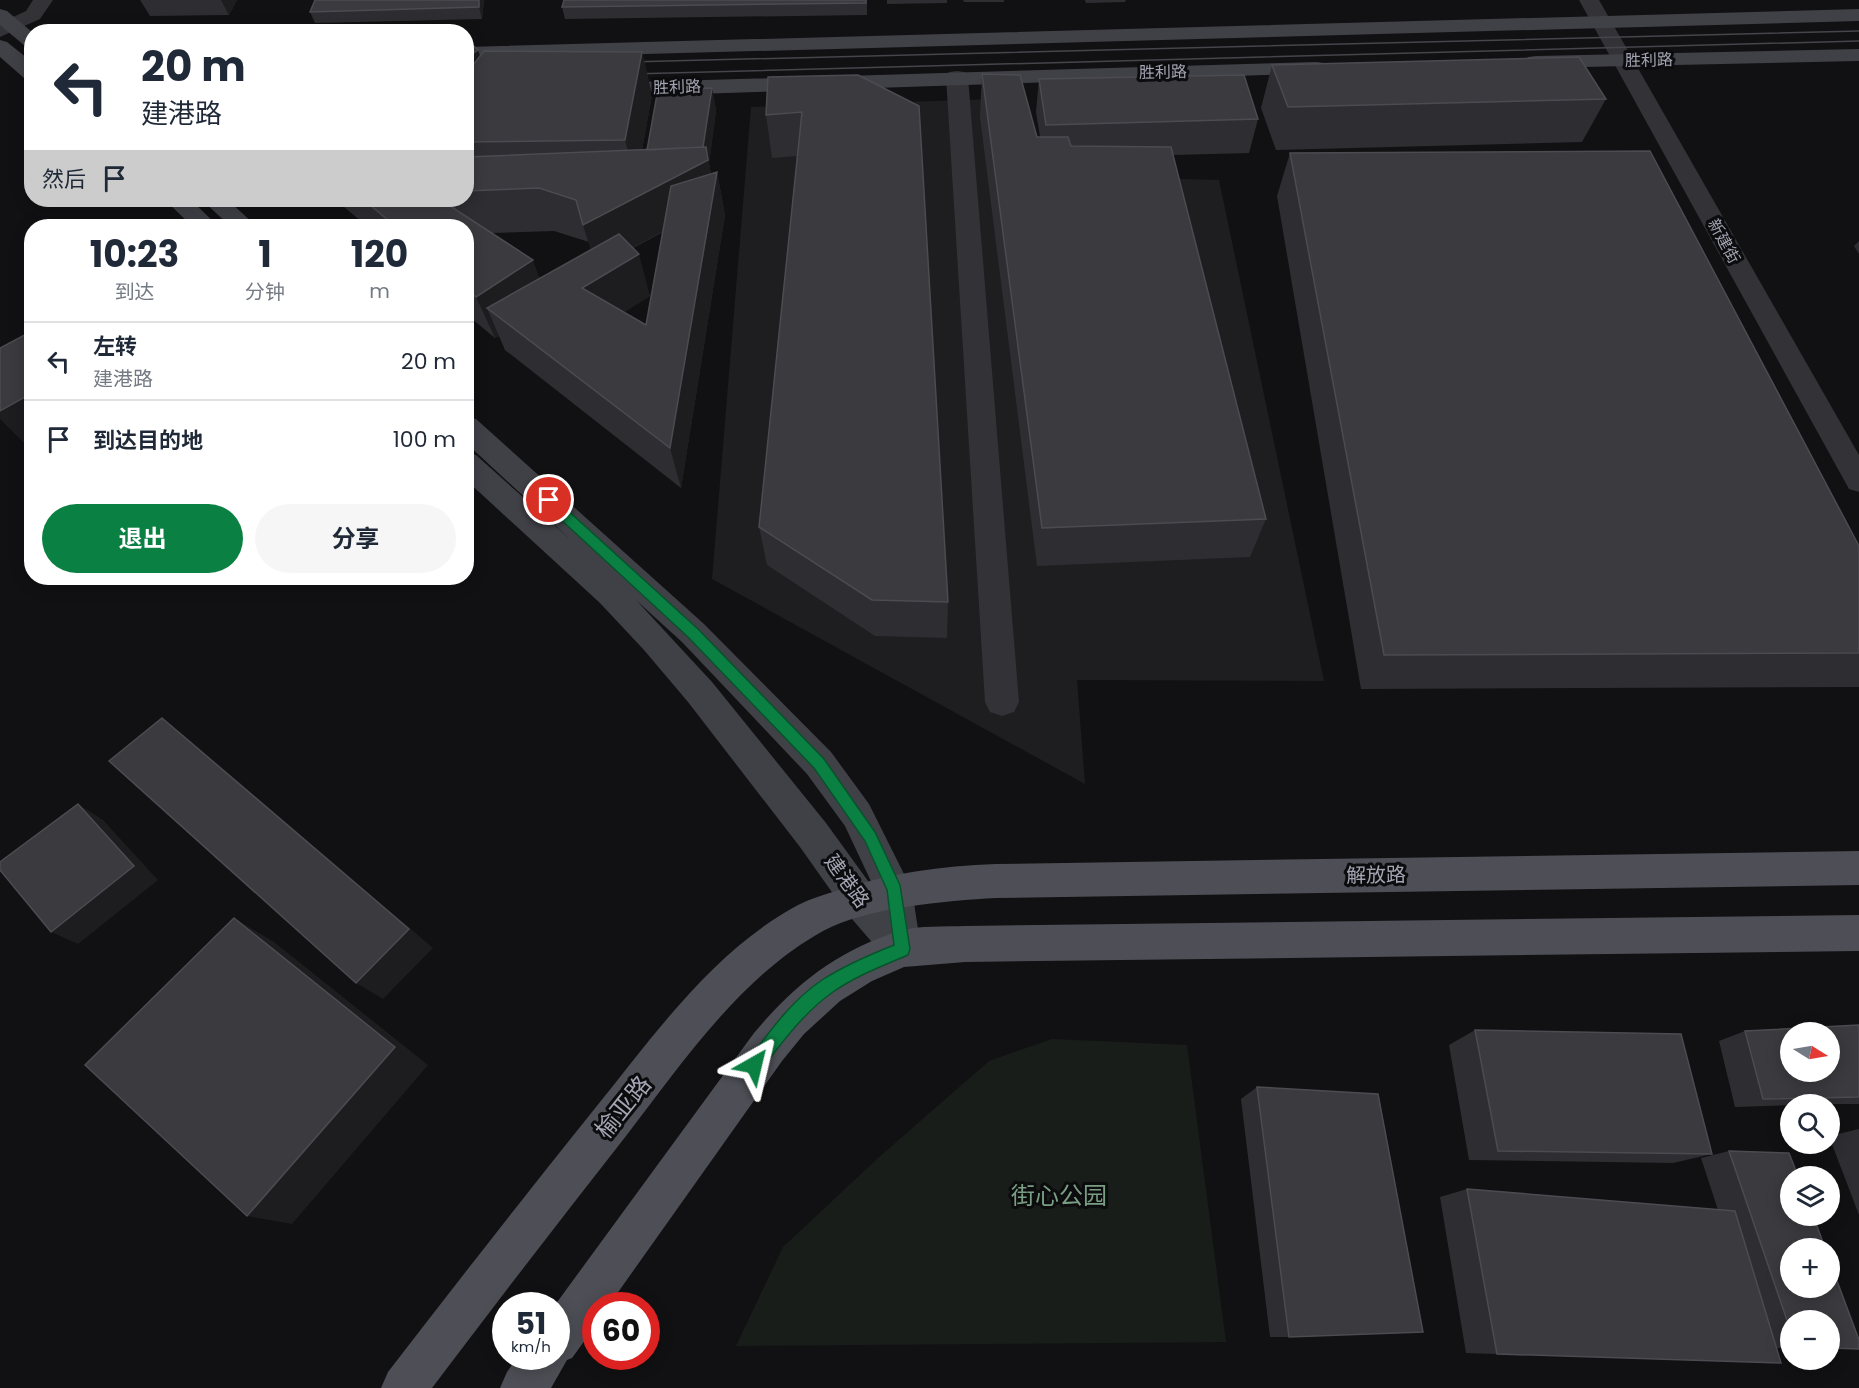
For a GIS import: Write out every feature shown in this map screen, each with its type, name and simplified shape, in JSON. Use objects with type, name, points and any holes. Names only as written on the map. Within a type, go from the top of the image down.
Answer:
[{"type":"main road","name":"胜利路","points":[[474,52],[1859,15]]},
{"type":"main road","points":[[4,24],[24,37]]},
{"type":"main road","points":[[0,46],[24,66]]},
{"type":"main road","name":"胜利路","points":[[1515,63],[1859,55]]},
{"type":"main road","name":"胜利路","points":[[586,91],[1337,68]]},
{"type":"main road","points":[[185,207],[198,219]]},
{"type":"main road","points":[[222,207],[236,219]]},
{"type":"main road","name":"建港路","points":[[474,433],[693,633],[819,763],[870,837],[877,895],[903,949]]},
{"type":"main road","name":"建港路","points":[[474,469],[611,594],[656,641],[700,692],[813,835],[877,895]]},
{"type":"main road","name":"解放路","points":[[877,895],[940,883],[1031,880],[1859,868]]},
{"type":"main road","name":"榆亚路","points":[[404,1388],[676,1040],[734,976],[777,940],[813,917],[877,895]]},
{"type":"main road","points":[[570,1323],[768,1047],[790,1020],[826,987],[859,968],[903,949],[931,945],[1018,943],[1859,933]]},
{"type":"main road","points":[[523,1388],[536,1370]]},
{"type":"street","points":[[4,24],[33,15],[43,0]]},
{"type":"street","name":"新建街","points":[[1589,0],[1859,481]]},
{"type":"street","points":[[957,78],[1002,702]]},
{"type":"shaded area","points":[[1025,98],[1038,175],[1219,180],[1324,681],[1077,680],[1085,784],[712,579],[751,107]]},
{"type":"green space","name":"街心公园","points":[[1052,1039],[1187,1045],[1226,1342],[736,1346],[783,1247],[878,1158],[989,1061]]},
{"type":"building","points":[[315,0],[479,0],[479,7],[310,12]]},
{"type":"building","points":[[564,0],[866,0],[866,3],[562,7]]},
{"type":"building","points":[[484,51],[642,52],[625,140],[474,142],[474,64]]},
{"type":"building","points":[[1579,57],[1606,99],[1288,107],[1272,65]]},
{"type":"building","points":[[982,74],[1020,75],[1037,137],[1068,137],[1071,146],[1171,147],[1266,519],[1042,528]]},
{"type":"building","points":[[858,75],[919,106],[948,602],[872,600],[759,527],[802,112],[766,115],[768,77]]},
{"type":"building","points":[[1244,75],[1258,119],[1046,125],[1039,79]]},
{"type":"building","points":[[712,88],[703,147],[647,150],[658,89]]},
{"type":"building","points":[[706,147],[708,160],[583,225],[576,200],[539,188],[474,191],[474,157]]},
{"type":"building","points":[[1650,151],[1859,546],[1859,653],[1384,655],[1290,153]]},
{"type":"building","points":[[717,172],[670,448],[487,308],[619,234],[639,254],[582,288],[646,325],[671,186]]},
{"type":"building","points":[[372,207],[452,207],[470,219],[387,219]]},
{"type":"building","points":[[474,222],[533,260],[476,297],[474,295]]},
{"type":"building","points":[[24,335],[24,398],[0,411],[0,348]]},
{"type":"building","points":[[162,718],[409,929],[356,983],[109,761]]},
{"type":"building","points":[[78,804],[134,866],[51,932],[0,870],[0,862]]},
{"type":"building","points":[[234,918],[395,1047],[247,1216],[85,1065]]},
{"type":"building","points":[[1859,1025],[1859,1097],[1840,1097],[1840,1094],[1780,1094],[1780,1099],[1763,1099],[1745,1031],[1780,1029],[1780,1082],[1840,1082],[1840,1026]]},
{"type":"building","points":[[1475,1030],[1681,1034],[1712,1154],[1498,1151]]},
{"type":"building","points":[[1257,1087],[1378,1094],[1423,1332],[1289,1337]]},
{"type":"building","points":[[1729,1151],[1789,1154],[1794,1166],[1780,1166],[1780,1226],[1817,1226],[1821,1238],[1780,1238],[1780,1298],[1840,1298],[1840,1289],[1859,1340],[1859,1349],[1840,1348],[1840,1310],[1783,1310]]},
{"type":"building","points":[[1467,1189],[1735,1211],[1780,1363],[1497,1354]]},
{"type":"tram line","points":[[628,62],[1859,31]]},
{"type":"tram line","points":[[631,74],[1859,41]]},
{"type":"route","points":[[549,500],[693,633],[819,763],[870,837],[894,890],[903,949],[859,968],[826,987],[790,1020],[754,1065]]}]
